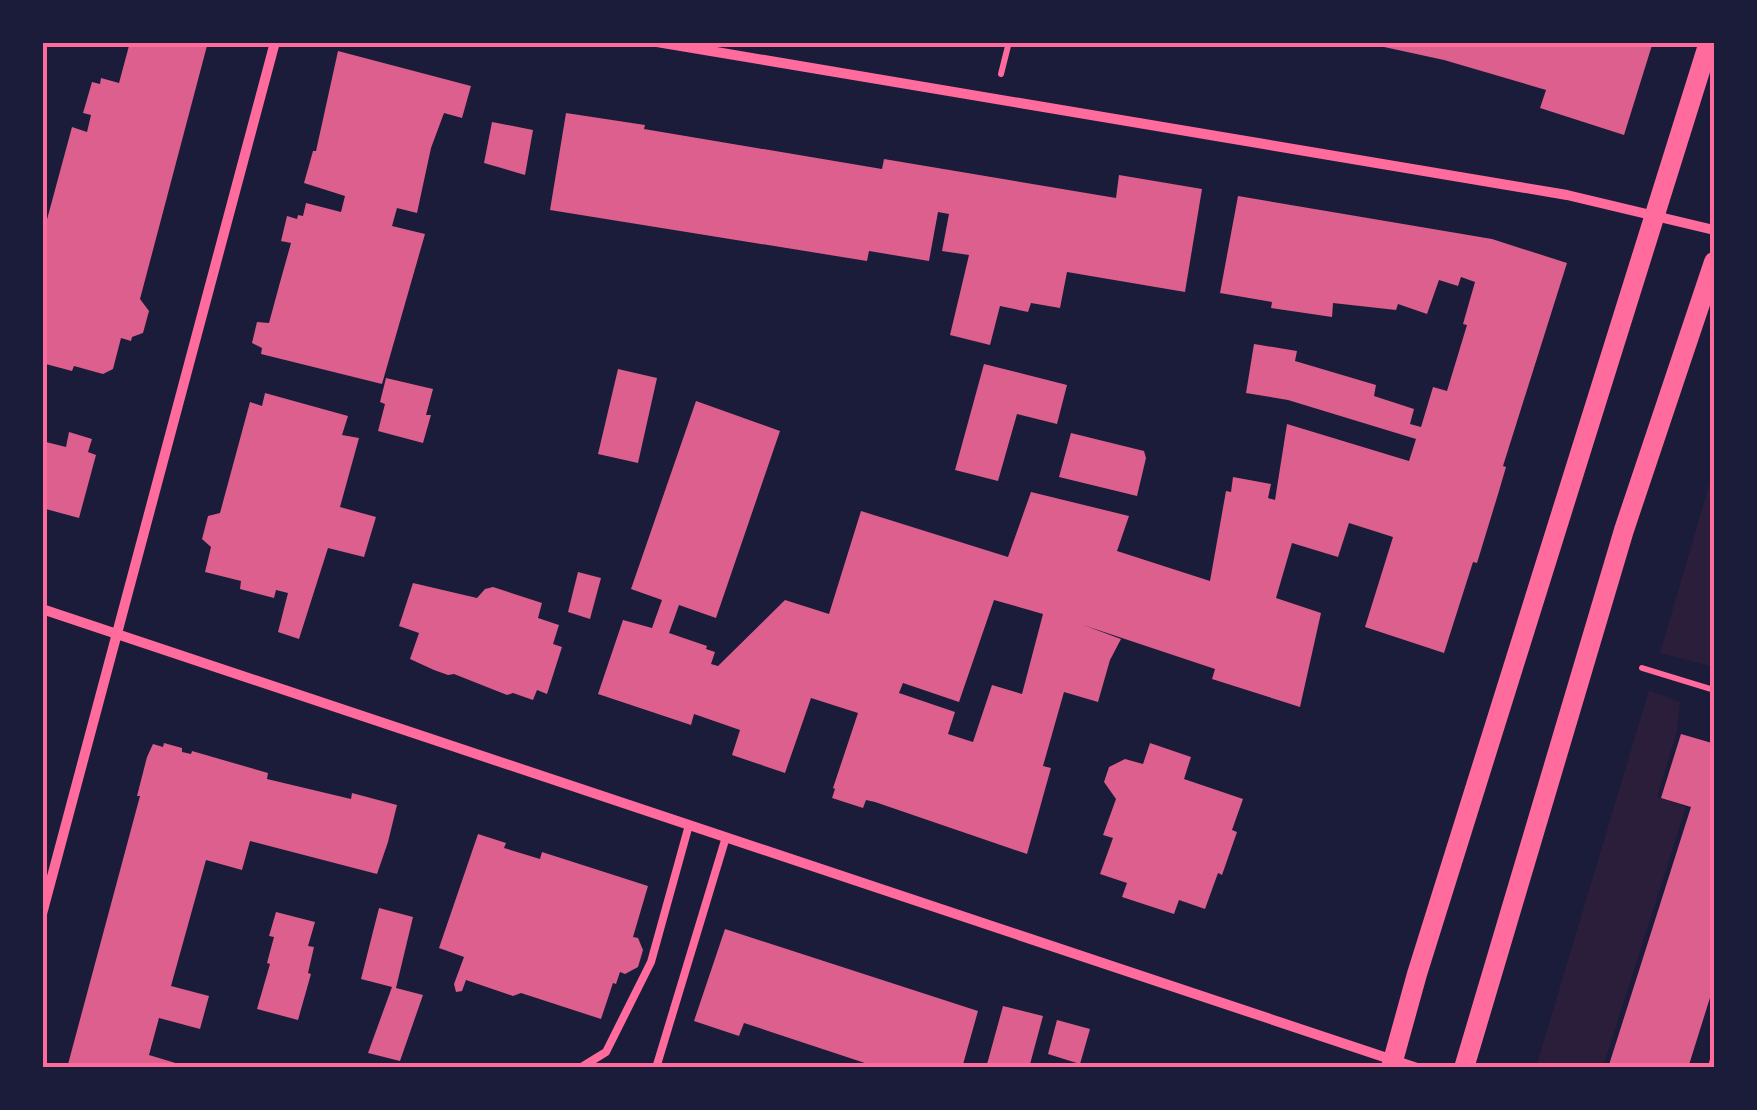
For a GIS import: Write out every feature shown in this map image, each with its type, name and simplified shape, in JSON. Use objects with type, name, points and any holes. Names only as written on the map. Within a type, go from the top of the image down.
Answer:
[{"type":"main road","points":[[1392,1064],[1422,957],[1709,42]]},
{"type":"main road","points":[[1464,1068],[1624,530],[1714,262]]},
{"type":"street","points":[[42,914],[275,42]]},
{"type":"street","points":[[657,42],[1567,195],[1714,230]]},
{"type":"street","points":[[42,609],[1392,1064],[1416,1068]]},
{"type":"lane","points":[[580,1068],[606,1052],[651,962],[689,825]]},
{"type":"lane","points":[[656,1068],[726,838]]},
{"type":"path","points":[[1642,668],[1714,690]]},
{"type":"path","points":[[1710,1068],[1714,1055]]},
{"type":"shaded area","points":[[1714,468],[1714,667],[1660,653]]},
{"type":"shaded area","points":[[1649,690],[1680,702],[1677,731],[1657,797],[1686,807],[1603,1067],[1536,1067]]},
{"type":"building","points":[[130,42],[208,42],[140,299],[149,311],[143,333],[131,341],[121,338],[113,369],[103,374],[74,366],[72,371],[42,363],[42,238],[72,127],[87,132],[91,115],[83,113],[92,82],[100,84],[101,78],[119,83]]},
{"type":"building","points":[[1361,42],[1653,42],[1624,135],[1540,108],[1546,90],[1444,60]]},
{"type":"building","points":[[338,51],[471,86],[462,118],[444,113],[431,148],[417,213],[397,208],[392,226],[425,234],[382,384],[261,354],[262,348],[252,343],[257,322],[269,323],[291,243],[281,241],[287,216],[303,216],[306,203],[341,212],[345,196],[304,183],[316,151]]},
{"type":"building","points":[[566,113],[882,169],[884,159],[1116,198],[1119,175],[1202,189],[1185,292],[1067,272],[1060,308],[1031,303],[1028,312],[1000,306],[990,345],[950,335],[969,255],[942,251],[949,214],[938,212],[929,261],[869,251],[867,261],[550,210]]},
{"type":"building","points":[[492,122],[533,130],[525,175],[484,163]]},
{"type":"building","points":[[1238,196],[1492,239],[1567,263],[1477,563],[1473,562],[1444,653],[1365,627],[1393,537],[1349,523],[1338,557],[1292,543],[1276,598],[1321,613],[1300,707],[1212,679],[1215,669],[1083,625],[1121,639],[1110,660],[1098,702],[1064,692],[1043,766],[1051,768],[1027,854],[875,802],[866,800],[863,808],[832,798],[858,713],[811,698],[785,773],[732,755],[740,730],[694,714],[691,725],[598,694],[623,620],[652,628],[662,600],[631,589],[696,401],[780,431],[716,618],[679,605],[669,633],[707,646],[715,652],[711,664],[718,666],[785,600],[829,614],[861,511],[1008,557],[1031,492],[1129,516],[1117,551],[1210,581],[1226,491],[1231,492],[1233,477],[1271,484],[1268,498],[1275,500],[1287,424],[1409,461],[1416,439],[1288,400],[1246,393],[1254,344],[1297,351],[1295,361],[1376,385],[1374,396],[1414,409],[1410,424],[1421,427],[1433,387],[1447,391],[1475,282],[1461,277],[1458,286],[1439,280],[1427,314],[1398,304],[1396,310],[1333,303],[1332,317],[1271,308],[1272,302],[1220,293]],"holes":[[[994,600],[1043,614],[1022,694],[992,685],[973,742],[948,734],[955,712],[899,693],[903,683],[959,702]]]},
{"type":"building","points":[[984,364],[1067,385],[1057,424],[1017,414],[998,481],[955,470]]},
{"type":"building","points":[[618,369],[657,378],[638,463],[598,454]]},
{"type":"building","points":[[386,378],[433,389],[423,443],[378,431]]},
{"type":"building","points":[[265,393],[348,416],[342,435],[359,438],[340,507],[376,517],[364,557],[328,548],[299,639],[278,632],[288,593],[276,590],[274,598],[240,589],[241,581],[205,572],[211,547],[202,539],[208,516],[220,513],[250,402],[262,406]]},
{"type":"building","points":[[69,432],[92,439],[88,452],[96,455],[79,518],[42,508],[42,441],[66,447]]},
{"type":"building","points":[[1071,433],[1144,451],[1146,458],[1137,496],[1059,477]]},
{"type":"building","points":[[578,572],[601,578],[590,619],[568,612]]},
{"type":"building","points":[[413,583],[477,598],[493,587],[542,603],[538,618],[559,625],[553,644],[562,647],[547,694],[537,690],[533,700],[513,693],[507,695],[410,659],[419,633],[399,626]]},
{"type":"building","points":[[1681,734],[1714,747],[1714,985],[1688,1068],[1608,1068],[1691,807],[1661,798]]},
{"type":"building","points":[[164,743],[182,748],[182,752],[192,751],[268,773],[267,779],[351,799],[352,793],[397,805],[388,842],[377,874],[250,841],[242,870],[206,860],[171,986],[209,996],[200,1029],[159,1018],[149,1055],[192,1068],[67,1068],[147,757],[153,744],[163,747]]},
{"type":"building","points":[[1150,743],[1191,757],[1184,779],[1243,799],[1232,830],[1237,832],[1205,909],[1179,900],[1174,914],[1122,897],[1127,883],[1100,874],[1113,838],[1103,835],[1116,799],[1104,782],[1109,767],[1125,759],[1143,764]]},
{"type":"building","points":[[478,834],[506,843],[504,848],[540,859],[542,852],[648,886],[633,937],[638,938],[643,950],[638,967],[625,974],[620,972],[601,1019],[466,980],[462,991],[456,992],[454,984],[464,957],[439,948]]},
{"type":"building","points":[[379,908],[413,917],[396,988],[423,995],[400,1061],[368,1053],[392,987],[361,979]]},
{"type":"building","points":[[276,912],[315,922],[308,946],[314,947],[308,973],[311,974],[298,1020],[257,1009],[270,964],[267,963],[274,937],[269,936]]},
{"type":"building","points":[[725,929],[978,1011],[962,1068],[880,1068],[744,1023],[739,1036],[694,1021]]},
{"type":"building","points":[[1003,1006],[1043,1016],[1029,1068],[986,1068]]},
{"type":"building","points":[[1057,1020],[1090,1029],[1080,1064],[1048,1054]]}]
